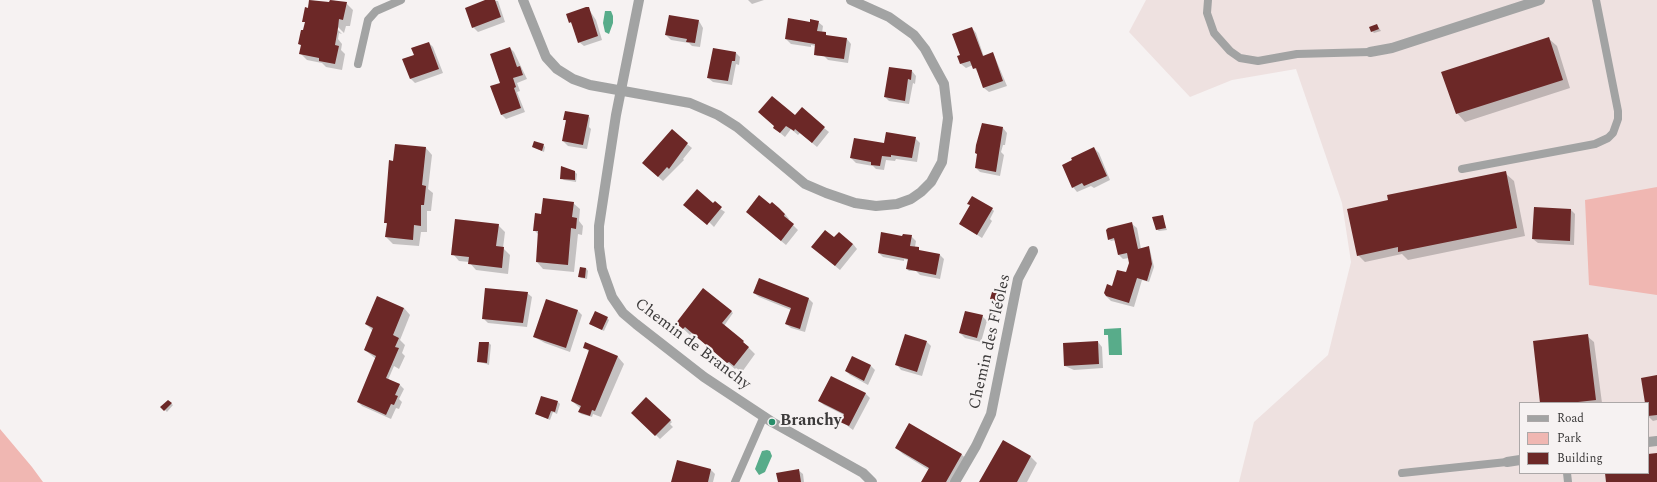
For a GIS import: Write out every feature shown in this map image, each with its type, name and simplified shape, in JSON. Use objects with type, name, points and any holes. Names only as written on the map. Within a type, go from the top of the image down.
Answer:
[{"type":"street","points":[[524,0],[546,57],[557,69],[573,79],[590,85],[690,103],[718,115],[737,127],[805,184],[826,194],[855,203],[876,206],[897,204],[911,199],[931,182],[942,162],[948,118],[944,84],[925,49],[914,35],[889,17],[851,0]]},
{"type":"street","name":"Chemin de Branchy","points":[[639,0],[621,90],[599,226],[599,247],[602,270],[612,298],[623,313],[704,377],[764,416],[863,473],[872,482]]},
{"type":"street","points":[[1370,52],[1392,48],[1540,0]]},
{"type":"street","name":"Chemin des Fléoles","points":[[955,482],[976,446],[991,414],[1018,279],[1033,251]]},
{"type":"street","points":[[1507,462],[1519,460]]},
{"type":"lane","points":[[358,64],[368,20],[376,11],[400,0]]},
{"type":"lane","points":[[1208,0],[1207,13],[1214,33],[1230,52],[1240,58],[1258,61],[1297,54],[1370,52]]},
{"type":"lane","points":[[1462,169],[1595,144],[1608,138],[1613,133],[1618,119],[1618,111],[1596,0]]},
{"type":"lane","points":[[735,482],[764,416]]},
{"type":"lane","points":[[1402,473],[1507,462]]},
{"type":"shaded area","points":[[1146,0],[1657,0],[1657,482],[1239,482],[1254,422],[1328,355],[1351,262],[1342,203],[1296,69],[1232,80],[1190,97],[1129,32]]},
{"type":"shaded area","points":[[605,11],[611,11],[613,16],[613,23],[609,34],[605,32],[603,23]]},
{"type":"shaded area","points":[[1121,328],[1122,355],[1109,355],[1108,335],[1104,335],[1104,329]]},
{"type":"shaded area","points":[[762,451],[770,451],[772,456],[765,472],[759,475],[755,469]]},
{"type":"green space","points":[[1657,187],[1657,295],[1589,285],[1585,200]]},
{"type":"green space","points":[[0,429],[32,467],[43,482],[0,482]]},
{"type":"building","points":[[309,0],[347,2],[343,20],[339,19],[335,45],[339,46],[335,64],[319,61],[319,58],[299,54],[301,45],[298,44],[301,30],[303,30],[305,22],[302,22],[305,7],[308,8]]},
{"type":"building","points":[[485,0],[495,0],[501,17],[472,28],[465,8]]},
{"type":"building","points":[[589,7],[598,36],[578,43],[571,22],[569,23],[566,14]]},
{"type":"building","points":[[669,15],[699,20],[695,43],[686,42],[687,39],[665,35]]},
{"type":"building","points":[[788,18],[810,22],[810,19],[819,21],[817,31],[826,32],[826,35],[847,38],[844,59],[814,55],[815,44],[785,39]]},
{"type":"building","points":[[1377,24],[1379,29],[1371,32],[1369,27]]},
{"type":"building","points":[[972,27],[983,56],[993,52],[1003,81],[983,88],[976,68],[973,69],[970,61],[960,64],[957,56],[960,55],[952,34]]},
{"type":"building","points":[[1549,37],[1563,80],[1456,114],[1441,72]]},
{"type":"building","points":[[429,42],[439,69],[410,79],[402,59],[414,55],[411,48]]},
{"type":"building","points":[[510,47],[517,67],[520,66],[523,75],[513,78],[516,87],[514,88],[521,108],[501,115],[490,86],[500,83],[490,54]]},
{"type":"building","points":[[713,48],[736,52],[735,61],[732,61],[728,81],[707,78]]},
{"type":"building","points":[[889,67],[912,70],[911,80],[908,79],[905,101],[884,97]]},
{"type":"building","points":[[772,96],[795,115],[802,107],[825,127],[812,143],[795,129],[794,131],[786,126],[780,133],[773,128],[774,126],[758,112]]},
{"type":"building","points":[[565,111],[589,115],[583,145],[562,141],[566,120],[563,120]]},
{"type":"building","points":[[982,123],[1003,127],[996,172],[975,168],[977,154],[975,153],[976,145]]},
{"type":"building","points":[[672,129],[688,143],[669,169],[667,167],[658,177],[642,163]]},
{"type":"building","points":[[886,132],[916,137],[912,158],[891,155],[891,157],[882,156],[880,166],[871,165],[871,162],[850,158],[854,138],[884,143]]},
{"type":"building","points":[[534,141],[544,144],[542,151],[532,147]]},
{"type":"building","points":[[395,144],[426,147],[422,185],[426,186],[424,205],[421,205],[421,226],[414,225],[413,240],[385,237],[387,223],[384,223],[389,160],[393,161]]},
{"type":"building","points":[[1094,147],[1107,176],[1084,186],[1082,183],[1072,188],[1062,165],[1072,160],[1071,158]]},
{"type":"building","points":[[561,166],[575,171],[575,180],[560,179]]},
{"type":"building","points":[[1506,171],[1517,228],[1398,252],[1398,247],[1357,256],[1347,209],[1388,200],[1387,195]]},
{"type":"building","points":[[697,189],[713,203],[715,201],[722,207],[707,225],[683,205]]},
{"type":"building","points":[[759,195],[770,204],[772,202],[785,214],[784,216],[794,224],[781,241],[746,212]]},
{"type":"building","points":[[972,196],[993,208],[977,235],[959,224],[970,205],[967,204]]},
{"type":"building","points":[[543,198],[574,202],[572,217],[577,218],[576,229],[571,228],[568,265],[536,262],[538,231],[533,231],[535,213],[541,214]]},
{"type":"building","points":[[1534,207],[1571,209],[1570,241],[1532,239]]},
{"type":"building","points":[[1163,215],[1166,228],[1156,230],[1152,217]]},
{"type":"building","points":[[455,219],[499,224],[496,246],[504,247],[502,268],[468,264],[469,257],[451,255]]},
{"type":"building","points":[[1132,222],[1138,249],[1149,246],[1152,264],[1147,281],[1137,278],[1129,303],[1106,296],[1104,293],[1107,284],[1112,286],[1117,270],[1126,272],[1129,263],[1127,253],[1118,255],[1114,238],[1108,240],[1106,230],[1108,228]]},
{"type":"building","points":[[825,230],[834,237],[839,232],[853,244],[835,266],[811,247]]},
{"type":"building","points":[[881,232],[902,236],[903,234],[912,235],[910,246],[919,247],[919,250],[940,254],[936,275],[906,269],[908,259],[878,253]]},
{"type":"building","points":[[580,267],[586,268],[585,278],[578,277]]},
{"type":"building","points":[[759,278],[809,298],[800,329],[785,324],[791,308],[753,293]]},
{"type":"building","points":[[485,288],[528,292],[523,323],[482,319]]},
{"type":"building","points":[[703,288],[732,311],[722,323],[749,347],[734,366],[729,362],[727,363],[685,327],[683,329],[676,323]]},
{"type":"building","points":[[992,292],[1002,295],[1000,302],[990,299]]},
{"type":"building","points":[[377,296],[404,308],[393,335],[399,338],[395,347],[399,348],[386,378],[400,384],[395,395],[398,396],[394,405],[391,404],[386,415],[357,402],[376,356],[364,350],[373,328],[365,324]]},
{"type":"building","points":[[546,299],[578,310],[566,348],[533,337]]},
{"type":"building","points":[[595,311],[608,317],[602,330],[589,324]]},
{"type":"building","points":[[965,311],[983,315],[977,338],[959,333]]},
{"type":"building","points":[[905,334],[927,341],[917,372],[895,365]]},
{"type":"building","points":[[1588,334],[1596,400],[1578,402],[1540,402],[1533,341]]},
{"type":"building","points":[[1098,341],[1099,364],[1064,366],[1063,343]]},
{"type":"building","points":[[479,342],[489,342],[487,363],[477,362]]},
{"type":"building","points":[[585,342],[618,356],[595,411],[592,410],[590,416],[578,412],[581,406],[571,401],[589,350],[583,348]]},
{"type":"building","points":[[852,356],[871,365],[864,381],[845,371]]},
{"type":"building","points":[[1657,375],[1657,415],[1649,416],[1649,402],[1645,402],[1641,378]]},
{"type":"building","points":[[831,376],[866,393],[849,426],[840,422],[844,414],[818,401]]},
{"type":"building","points":[[541,396],[558,401],[555,412],[551,411],[548,419],[535,414]]},
{"type":"building","points":[[646,397],[671,420],[655,436],[631,413]]},
{"type":"building","points":[[168,400],[172,403],[164,411],[160,407]]},
{"type":"building","points":[[909,423],[962,454],[946,482],[921,482],[929,468],[895,448]]},
{"type":"building","points":[[1003,440],[1031,456],[1017,482],[979,482]]},
{"type":"building","points":[[1657,453],[1657,482],[1606,482],[1605,474],[1649,474],[1649,454]]},
{"type":"building","points":[[677,460],[711,469],[708,482],[671,482]]},
{"type":"building","points":[[799,469],[801,482],[778,482],[776,473]]},
{"type":"place","name":"Branchy","points":[[772,422]]}]
